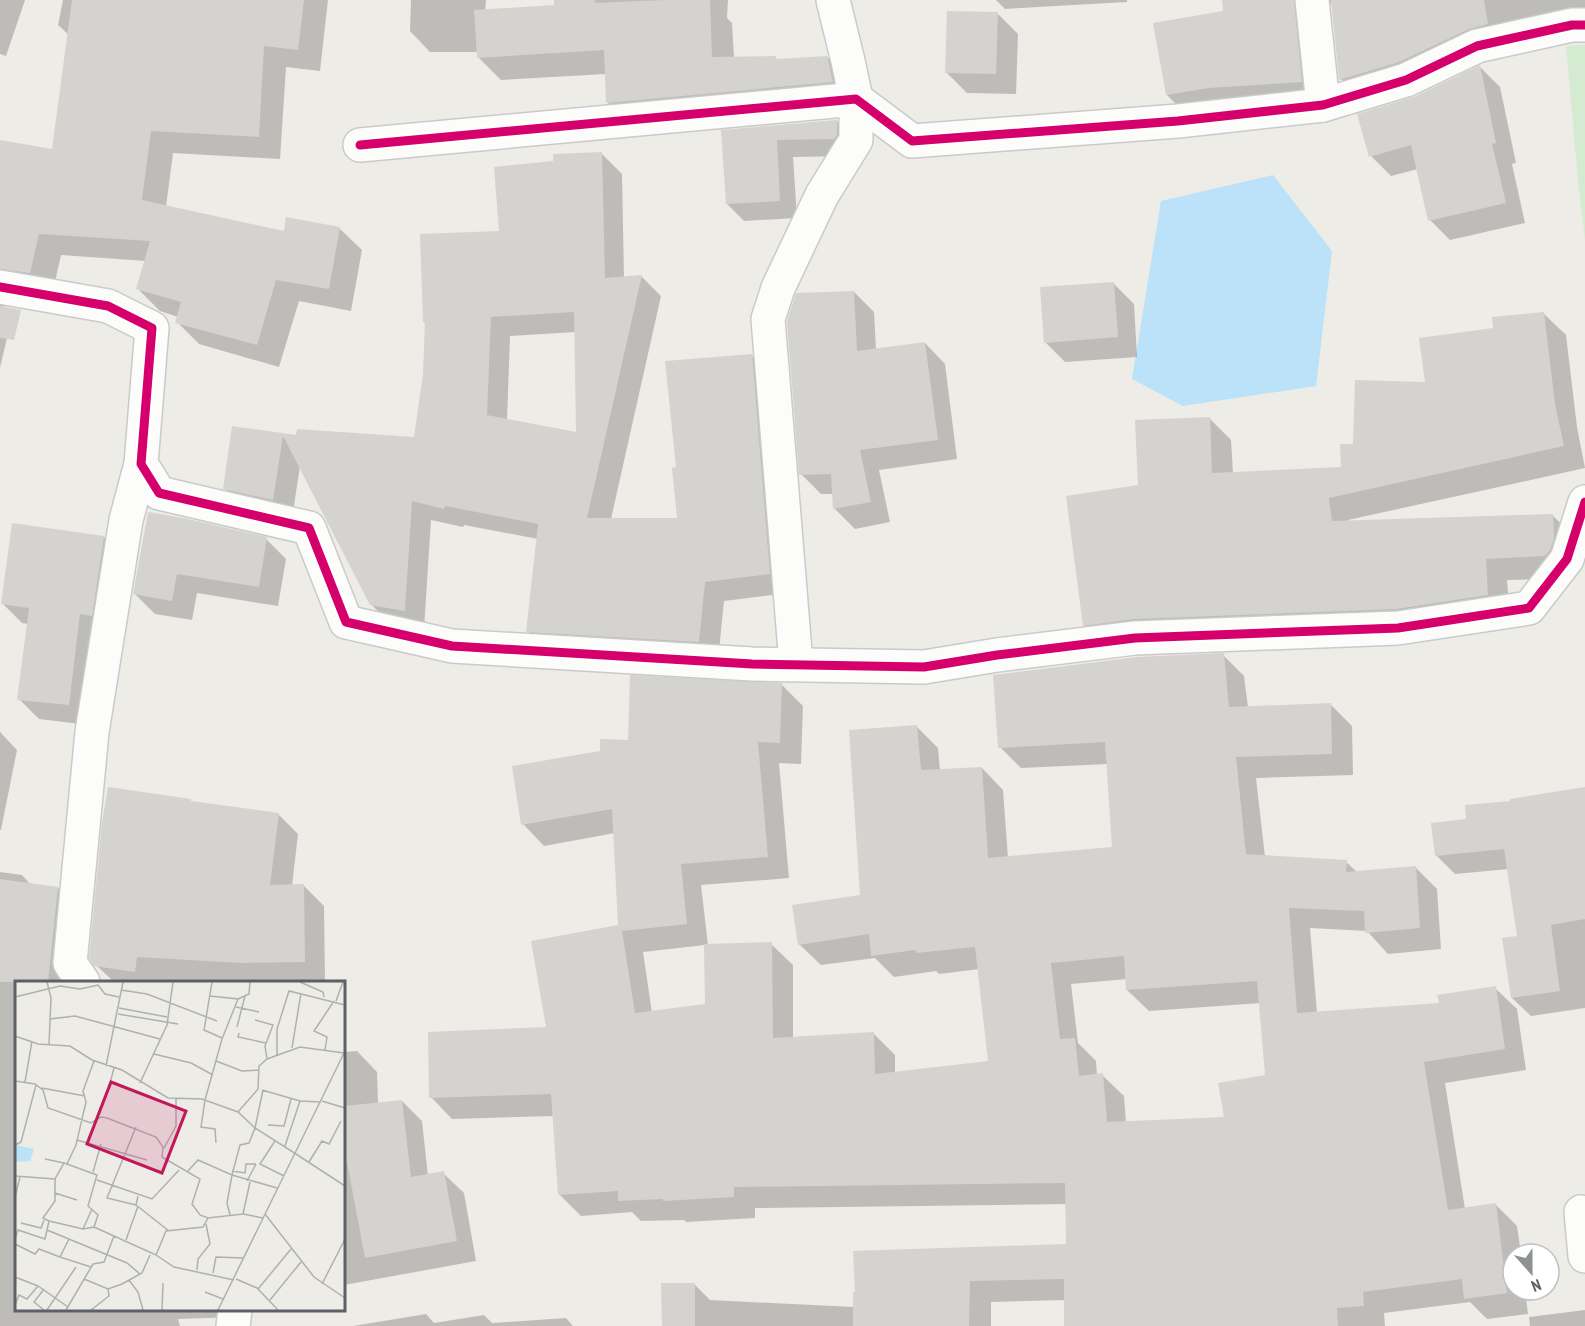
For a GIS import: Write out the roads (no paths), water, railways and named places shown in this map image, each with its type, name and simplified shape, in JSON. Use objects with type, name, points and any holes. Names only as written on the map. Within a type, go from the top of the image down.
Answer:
[{"type":"street","points":[[796,664],[768,319],[778,288],[822,195],[856,140],[856,99],[833,0]]},
{"type":"street","points":[[1312,0],[1323,105]]},
{"type":"street","points":[[360,145],[856,99],[912,141],[1178,121],[1323,105],[1406,80],[1477,46],[1585,25]]},
{"type":"street","points":[[0,287],[108,306],[152,328],[141,464],[126,520],[92,732],[70,963],[82,981]]},
{"type":"street","points":[[141,464],[159,494],[309,528],[346,622],[452,646],[740,663],[924,667],[997,655],[1135,638],[1398,628],[1528,608],[1567,559],[1585,502]]},
{"type":"street","points":[[1581,1212],[1585,1256]]},
{"type":"street","points":[[233,1326],[235,1311]]},
{"type":"water","points":[[1273,175],[1332,251],[1316,386],[1183,406],[1132,379],[1161,201]]}]
